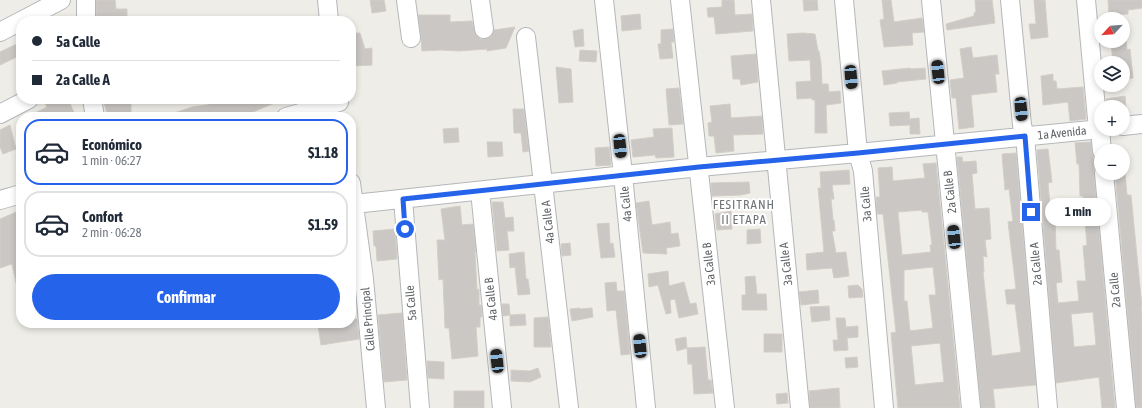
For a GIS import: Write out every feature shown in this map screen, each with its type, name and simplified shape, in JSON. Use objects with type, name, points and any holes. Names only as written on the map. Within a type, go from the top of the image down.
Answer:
[{"type":"street","points":[[31,16],[61,0]]},
{"type":"street","points":[[85,0],[86,16]]},
{"type":"street","points":[[327,0],[329,16]]},
{"type":"street","points":[[406,0],[411,38]]},
{"type":"street","points":[[480,0],[484,28]]},
{"type":"street","name":"4a Calle","points":[[604,0],[646,408]]},
{"type":"street","name":"3a Calle B","points":[[680,0],[725,408]]},
{"type":"street","name":"3a Calle A","points":[[761,0],[800,408]]},
{"type":"street","name":"3a Calle","points":[[844,0],[858,153],[862,171],[884,408]]},
{"type":"street","name":"2a Calle B","points":[[931,0],[971,408]]},
{"type":"street","name":"2a Calle A","points":[[1010,0],[1022,125],[1025,136],[1048,408]]},
{"type":"street","points":[[1086,0],[1095,100]]},
{"type":"street","points":[[0,32],[16,24]]},
{"type":"street","name":"4a Calle A","points":[[526,37],[569,408]]},
{"type":"street","points":[[2,109],[16,104]]},
{"type":"street","points":[[310,112],[339,106]]},
{"type":"street","points":[[1130,125],[1142,124]]},
{"type":"street","name":"1a Avenida","points":[[356,204],[699,167],[1094,130]]},
{"type":"street","name":"2a Calle","points":[[1105,180],[1126,408]]},
{"type":"street","name":"4a Calle B","points":[[480,190],[502,408]]},
{"type":"street","points":[[0,200],[16,195]]},
{"type":"street","name":"5a Calle","points":[[403,199],[420,408]]},
{"type":"street","name":"Calle Principal","points":[[356,219],[364,279],[376,408]]},
{"type":"building","points":[[96,0],[115,0],[116,9],[127,9],[127,16],[96,16]]},
{"type":"building","points":[[370,0],[384,0],[386,11],[372,13]]},
{"type":"building","points":[[722,0],[734,0],[735,15],[752,14],[753,31],[716,34],[714,17],[708,17],[707,8],[722,7]]},
{"type":"building","points":[[803,0],[817,0],[818,10],[804,11]]},
{"type":"building","points":[[882,0],[891,0],[894,22],[922,18],[924,32],[912,33],[913,45],[884,47],[880,20],[884,19]]},
{"type":"building","points":[[975,0],[992,0],[995,23],[947,30],[946,24],[974,16],[974,13],[976,12]]},
{"type":"building","points":[[1034,0],[1045,0],[1048,37],[1031,39],[1029,24],[1036,24]]},
{"type":"building","points":[[1108,0],[1142,0],[1142,8],[1128,10],[1128,12],[1109,12]]},
{"type":"building","points":[[640,14],[641,29],[622,31],[621,16]]},
{"type":"building","points":[[418,15],[450,15],[450,22],[472,21],[476,35],[480,39],[491,37],[494,30],[515,27],[506,48],[487,51],[487,49],[422,51]]},
{"type":"building","points":[[583,29],[584,46],[575,47],[573,31]]},
{"type":"building","points":[[673,29],[674,42],[671,42],[673,58],[660,59],[658,44],[661,44],[661,30]]},
{"type":"building","points":[[356,33],[360,33],[365,49],[372,48],[372,65],[356,66]]},
{"type":"building","points":[[787,34],[815,34],[821,63],[822,84],[828,84],[829,92],[840,91],[841,103],[826,105],[827,133],[815,133],[815,100],[812,100],[812,98],[797,99],[796,82],[811,81],[810,60],[789,61]]},
{"type":"building","points":[[16,44],[16,57],[0,65],[0,52]]},
{"type":"building","points":[[971,47],[973,58],[997,55],[999,74],[995,74],[997,92],[971,95],[974,127],[959,129],[956,98],[952,98],[950,80],[964,78],[960,49]]},
{"type":"building","points":[[1112,48],[1130,49],[1133,78],[1130,78],[1130,56],[1112,56]]},
{"type":"building","points":[[580,50],[597,51],[596,62],[579,61]]},
{"type":"building","points":[[756,54],[758,82],[741,85],[740,79],[733,79],[731,56]]},
{"type":"building","points":[[556,67],[571,69],[573,102],[559,103]]},
{"type":"building","points":[[925,68],[926,79],[884,85],[882,71]]},
{"type":"building","points":[[1053,74],[1053,81],[1056,81],[1057,89],[1083,87],[1086,119],[1070,121],[1068,102],[1043,105],[1041,76]]},
{"type":"building","points":[[679,88],[683,124],[669,125],[666,89]]},
{"type":"building","points":[[1125,96],[1125,100],[1106,100]]},
{"type":"building","points":[[46,104],[70,104],[74,112],[37,112],[47,107]]},
{"type":"building","points":[[104,104],[131,104],[131,112],[107,112]]},
{"type":"building","points":[[272,104],[253,112],[177,112],[192,107],[207,105]]},
{"type":"building","points":[[730,104],[731,118],[762,116],[763,134],[733,135],[734,151],[716,153],[714,136],[709,136],[708,123],[712,122],[710,106]]},
{"type":"building","points":[[513,109],[524,109],[529,151],[523,152],[521,133],[514,133]]},
{"type":"building","points":[[909,112],[910,121],[910,119],[919,118],[920,134],[910,134],[910,125],[890,126],[889,113]]},
{"type":"building","points":[[10,125],[16,149],[3,154],[0,147],[0,130]]},
{"type":"building","points":[[458,128],[459,142],[444,143],[443,129]]},
{"type":"building","points":[[672,128],[674,157],[656,158],[655,155],[633,157],[631,140],[654,137],[653,129]]},
{"type":"building","points":[[487,142],[502,142],[503,156],[488,157]]},
{"type":"building","points":[[1091,142],[1094,158],[1094,180],[1115,408],[1102,408],[1099,377],[1056,383],[1037,150],[1048,149],[1052,182],[1048,183],[1051,216],[1055,216],[1056,250],[1059,250],[1062,282],[1056,283],[1058,303],[1079,301],[1077,281],[1086,281],[1083,246],[1087,245],[1083,196],[1080,196],[1079,164],[1077,164],[1075,143]],"holes":[[[1093,312],[1096,345],[1074,347],[1071,314]]]},
{"type":"building","points":[[609,147],[611,165],[596,166],[595,148]]},
{"type":"building","points":[[1016,153],[1036,385],[993,389],[995,408],[981,408],[957,157],[962,157],[963,162],[976,161],[977,173],[972,174],[975,209],[989,208],[991,239],[985,240],[987,257],[983,256],[983,272],[992,356],[1021,352],[1015,304],[1007,304],[1005,290],[1016,289],[1008,222],[1013,221],[1009,189],[1005,190],[1002,154]]},
{"type":"building","points":[[936,163],[960,408],[898,408],[891,333],[896,332],[883,214],[877,214],[876,197],[880,197],[878,168],[892,167],[893,181],[925,178],[923,164]],"holes":[[[922,210],[922,212],[928,212],[932,245],[930,245],[931,252],[902,255],[898,212]],[[933,267],[936,295],[929,295],[933,328],[910,331],[907,301],[904,301],[904,270]],[[940,343],[944,382],[915,385],[911,346]]]},
{"type":"building","points":[[849,170],[850,184],[832,185],[834,199],[831,199],[835,231],[832,231],[836,253],[846,252],[849,276],[834,278],[832,268],[807,270],[806,254],[824,252],[818,188],[821,188],[820,172]]},
{"type":"building","points":[[1116,180],[1126,180],[1127,195],[1131,195],[1142,307],[1142,408],[1136,408]]},
{"type":"building","points":[[749,182],[750,193],[741,195],[712,196],[711,183]]},
{"type":"building","points":[[649,201],[652,225],[670,222],[671,234],[678,233],[680,246],[666,248],[667,254],[643,253],[636,203]]},
{"type":"building","points":[[492,202],[503,202],[505,218],[513,217],[514,231],[507,231],[509,250],[497,251]]},
{"type":"building","points":[[460,206],[462,225],[473,224],[476,252],[477,290],[479,289],[479,305],[481,305],[482,317],[480,317],[480,327],[476,327],[478,356],[452,359],[449,328],[445,328],[443,279],[439,280],[437,240],[445,240],[441,209]]},
{"type":"building","points":[[731,211],[732,229],[717,230],[715,214]]},
{"type":"building","points":[[16,212],[16,282],[12,264],[0,268],[0,219]]},
{"type":"building","points":[[609,223],[610,244],[613,243],[615,257],[601,258],[597,224]]},
{"type":"building","points":[[395,229],[397,259],[377,261],[373,231]]},
{"type":"building","points":[[760,229],[761,243],[747,244],[747,230]]},
{"type":"building","points":[[570,243],[571,255],[562,256],[561,244]]},
{"type":"building","points":[[524,252],[526,279],[528,279],[530,294],[518,295],[515,267],[510,268],[509,254]]},
{"type":"building","points":[[668,271],[669,286],[684,282],[690,304],[696,303],[698,314],[679,318],[675,299],[670,300],[671,313],[666,314],[658,285],[649,287],[648,274]]},
{"type":"building","points":[[755,276],[757,294],[766,294],[767,310],[742,310],[742,295],[746,295],[745,277]]},
{"type":"building","points":[[616,282],[617,291],[624,291],[630,354],[621,355],[616,310],[607,311],[605,283]]},
{"type":"building","points":[[858,285],[862,289],[863,297],[849,298],[848,286]]},
{"type":"building","points":[[818,290],[819,303],[801,305],[799,292]]},
{"type":"building","points":[[502,304],[509,304],[510,315],[503,316]]},
{"type":"building","points":[[829,306],[830,320],[812,322],[810,307]]},
{"type":"building","points":[[592,308],[593,317],[572,321],[570,309]]},
{"type":"building","points":[[402,313],[407,380],[384,382],[378,315]]},
{"type":"building","points":[[525,314],[526,325],[510,326],[510,315]]},
{"type":"building","points":[[548,317],[551,347],[534,347],[534,318]]},
{"type":"building","points":[[836,318],[845,318],[846,327],[858,326],[858,337],[847,338],[848,350],[834,351],[833,340],[838,340]]},
{"type":"building","points":[[356,319],[359,339],[321,345],[318,328],[356,328]]},
{"type":"building","points":[[764,334],[782,334],[782,352],[764,352]]},
{"type":"building","points":[[686,337],[687,348],[677,351],[675,339]]},
{"type":"building","points":[[705,347],[708,380],[711,380],[713,393],[694,394],[692,364],[688,364],[687,348]]},
{"type":"building","points":[[857,357],[858,367],[846,368],[845,358]]},
{"type":"building","points":[[427,361],[444,362],[444,379],[428,378]]},
{"type":"building","points":[[538,368],[541,377],[530,382],[511,381],[511,370],[530,371]]},
{"type":"building","points":[[839,388],[840,408],[810,408],[809,391]]},
{"type":"building","points":[[454,391],[484,391],[484,408],[454,408]]},
{"type":"building","points":[[787,393],[788,403],[777,404],[776,394]]},
{"type":"district","name":"FESITRANH II ETAPA","points":[[744,212]]},
{"type":"route","points":[[405,229],[403,199],[699,167],[1025,136],[1031,212]]}]
